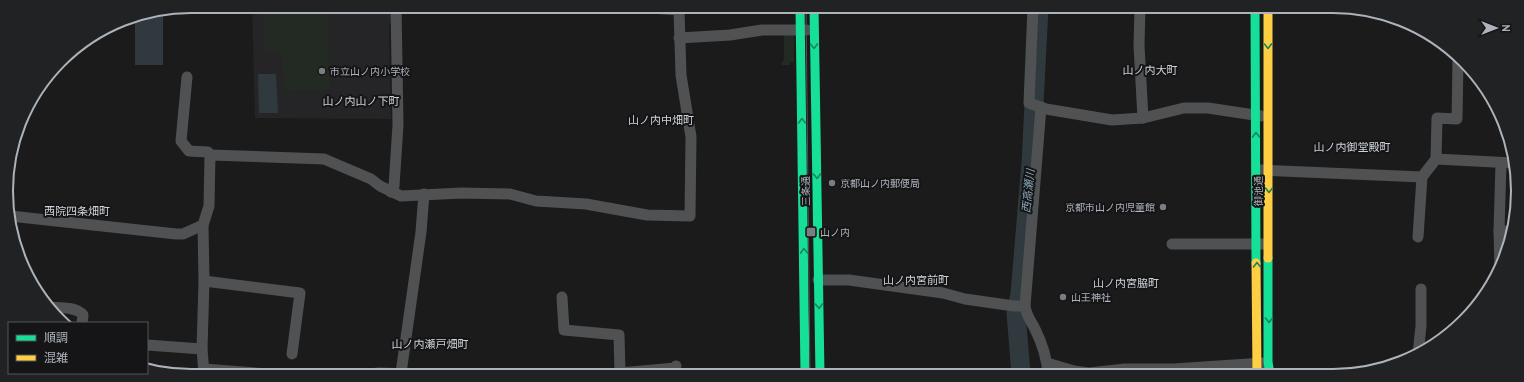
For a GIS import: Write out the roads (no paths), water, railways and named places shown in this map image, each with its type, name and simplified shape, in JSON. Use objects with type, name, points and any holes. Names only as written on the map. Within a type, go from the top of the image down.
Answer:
[{"type":"street","points":[[391,192],[394,186],[398,139],[396,13]]},
{"type":"street","points":[[187,77],[181,141],[189,151],[208,152],[210,155],[324,159],[371,179],[391,192],[401,196],[476,193],[510,194],[536,201],[586,204],[647,215],[690,216],[691,137],[681,75],[679,13]]},
{"type":"street","name":"三条通","points":[[800,13],[805,369]]},
{"type":"street","name":"三条通","points":[[814,13],[820,369]]},
{"type":"street","points":[[1033,13],[1029,103],[1037,106],[1112,120],[1143,118],[1184,108],[1208,108],[1269,117]]},
{"type":"street","points":[[1140,13],[1139,46],[1143,118]]},
{"type":"street","name":"御池通","points":[[1255,13],[1257,369]]},
{"type":"street","name":"御池通","points":[[1268,13],[1269,369]]},
{"type":"street","points":[[679,38],[730,35],[762,30],[814,30]]},
{"type":"street","points":[[1418,237],[1422,177],[1436,158],[1437,118],[1457,119],[1458,64]]},
{"type":"street","points":[[1020,306],[1037,106]]},
{"type":"street","points":[[204,369],[202,349],[204,281],[203,225],[209,206],[210,155]]},
{"type":"street","points":[[1436,158],[1509,163]]},
{"type":"street","points":[[1500,253],[1501,163]]},
{"type":"street","points":[[1256,170],[1422,177]]},
{"type":"street","points":[[407,369],[424,194]]},
{"type":"street","points":[[15,217],[176,234],[183,234],[203,225]]},
{"type":"street","points":[[1499,231],[1507,231]]},
{"type":"street","points":[[1172,244],[1269,244]]},
{"type":"street","points":[[818,280],[849,280],[944,293],[965,299],[1020,306],[1026,312],[1035,330],[1047,363],[1048,369]]},
{"type":"street","points":[[204,281],[300,293],[292,354]]},
{"type":"street","points":[[1419,347],[1421,326],[1421,288]]},
{"type":"street","points":[[562,297],[564,330],[619,335],[620,369]]},
{"type":"street","points":[[57,308],[76,310],[80,312],[83,315],[82,322]]},
{"type":"street","points":[[148,345],[202,349]]},
{"type":"street","points":[[1125,369],[1174,369],[1268,362]]},
{"type":"street","points":[[1047,363],[1067,369]]},
{"type":"street","points":[[664,369],[675,368],[676,366]]},
{"type":"waterway","name":"西高瀬川","points":[[1021,369],[1016,313],[1020,294],[1031,163],[1039,13]]},
{"type":"tram line","points":[[806,13],[810,369]]},
{"type":"place","name":"市立山ノ内小学校","points":[[322,71]]},
{"type":"place","name":"京都山ノ内郵便局","points":[[832,183]]},
{"type":"place","name":"京都市山ノ内児童館","points":[[1163,207]]},
{"type":"place","name":"山ノ内","points":[[811,232]]},
{"type":"place","name":"山王神社","points":[[1063,297]]},
{"type":"district","name":"山ノ内大町","points":[[1150,70]]},
{"type":"district","name":"山ノ内山ノ下町","points":[[361,101]]},
{"type":"district","name":"山ノ内中畑町","points":[[661,120]]},
{"type":"district","name":"山ノ内御堂殿町","points":[[1352,147]]},
{"type":"district","name":"西院四条畑町","points":[[77,211]]},
{"type":"district","name":"山ノ内宮前町","points":[[916,280]]},
{"type":"district","name":"山ノ内宮脇町","points":[[1126,283]]},
{"type":"district","name":"山ノ内瀬戸畑町","points":[[430,344]]}]
